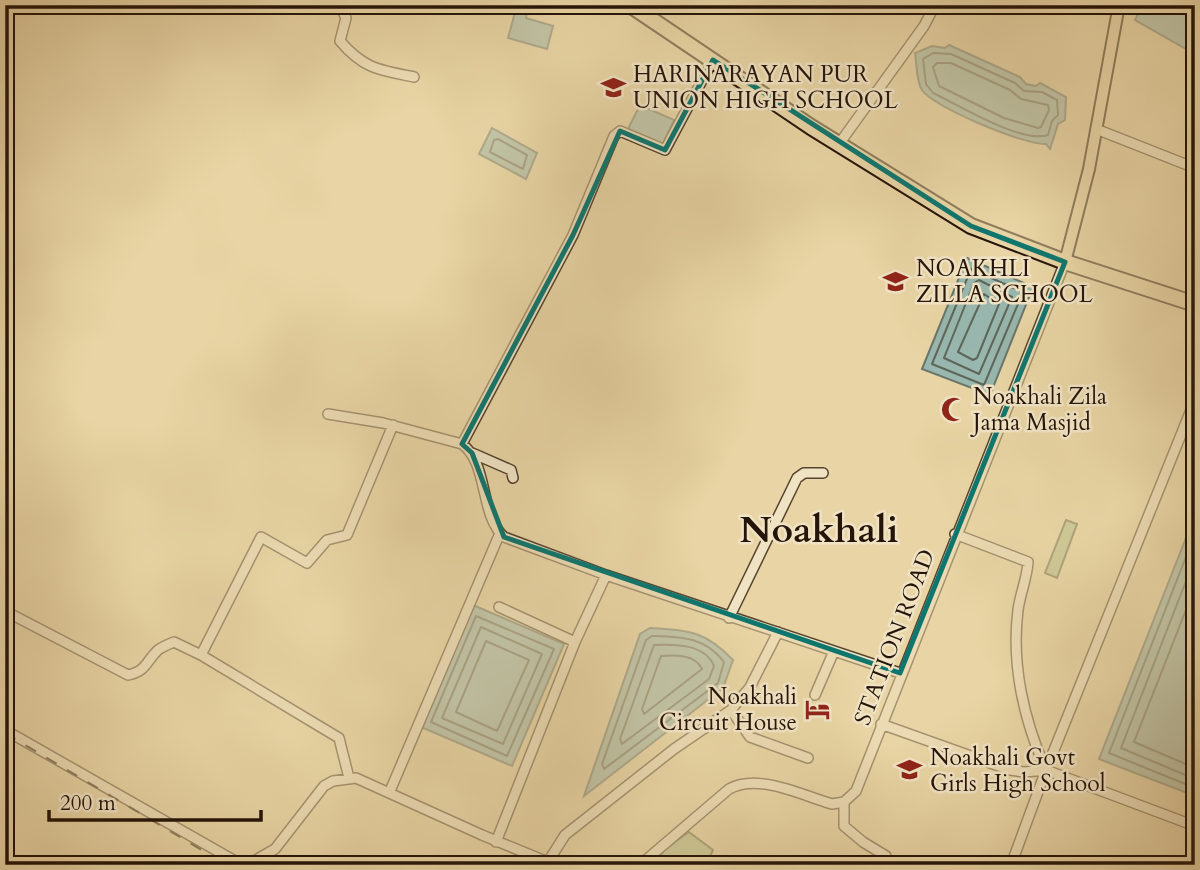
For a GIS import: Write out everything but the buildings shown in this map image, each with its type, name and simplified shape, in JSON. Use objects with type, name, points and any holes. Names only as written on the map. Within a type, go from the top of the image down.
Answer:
[{"type":"highway","points":[[630,5],[839,144],[971,226],[1065,262],[1195,304]]},
{"type":"main road","points":[[1065,262],[1096,129],[1119,5]]},
{"type":"street","points":[[340,5],[346,18],[340,41],[351,54],[368,67],[414,77]]},
{"type":"street","points":[[839,144],[924,26],[935,5]]},
{"type":"street","points":[[465,441],[573,235],[614,136],[620,131],[665,150],[713,60]]},
{"type":"street","points":[[1096,129],[1195,168]]},
{"type":"street","name":"STATION ROAD","points":[[844,802],[856,791],[900,673],[1065,262]]},
{"type":"street","points":[[1011,865],[1046,770],[1194,404]]},
{"type":"street","points":[[328,414],[465,441],[472,453],[500,533],[390,791]]},
{"type":"street","points":[[201,655],[261,537],[307,563],[327,540],[347,535],[393,425]]},
{"type":"street","points":[[472,453],[512,470],[513,478]]},
{"type":"street","points":[[729,618],[797,478],[804,473],[823,473]]},
{"type":"street","points":[[500,533],[574,564],[900,673]]},
{"type":"street","points":[[955,534],[1028,562],[1018,611],[1017,677],[1034,745],[1046,770]]},
{"type":"street","points":[[496,842],[575,642],[606,575]]},
{"type":"street","points":[[499,607],[575,642]]},
{"type":"street","points":[[5,611],[128,675],[140,673],[151,664],[157,651],[174,642],[201,655],[339,738],[349,778]]},
{"type":"street","points":[[5,730],[244,865],[275,849],[324,786],[349,778],[356,778],[390,791],[496,842],[550,864],[565,835],[674,749],[731,710],[750,687],[778,632]]},
{"type":"street","points":[[815,695],[834,651]]},
{"type":"street","points":[[731,710],[750,737],[807,758]]},
{"type":"street","points":[[881,724],[1010,770],[1046,770],[1195,826]]},
{"type":"street","points":[[640,865],[729,789],[740,783],[754,782],[832,804],[844,802],[844,826],[856,838],[886,856],[888,865]]},
{"type":"highlighted area","points":[[713,60],[971,226],[1065,262],[900,673],[504,537],[472,453],[462,444],[573,235],[620,131],[665,150]]},
{"type":"green space","points":[[1066,520],[1077,524],[1057,578],[1045,573]]},
{"type":"green space","points":[[689,832],[713,850],[706,865],[656,865],[663,850]]},
{"type":"water","points":[[517,5],[528,7],[526,18],[553,26],[547,49],[508,38]]},
{"type":"water","points":[[1142,5],[1195,5],[1195,54],[1135,20]]},
{"type":"water","points":[[949,45],[1020,77],[1026,84],[1036,86],[1040,83],[1066,97],[1065,120],[1058,124],[1050,149],[1046,144],[1000,132],[960,115],[922,90],[915,53],[932,46],[945,48]]},
{"type":"water","points":[[640,105],[674,120],[663,144],[628,129]]},
{"type":"water","points":[[492,128],[537,153],[526,179],[479,154]]},
{"type":"water","points":[[967,258],[1033,287],[990,395],[922,369]]},
{"type":"water","points":[[1195,515],[1195,796],[1099,759]]},
{"type":"water","points":[[473,605],[564,644],[512,766],[421,727]]},
{"type":"water","points":[[650,628],[696,634],[723,650],[733,660],[723,688],[584,796],[640,634]]},
{"type":"railway","points":[[5,733],[227,865]]},
{"type":"place","name":"HARINARAYAN PUR UNION HIGH SCHOOL","points":[[613,87]]},
{"type":"place","name":"NOAKHLI ZILLA SCHOOL","points":[[896,281]]},
{"type":"place","name":"Noakhali Zila Jama Masjid","points":[[953,409]]},
{"type":"place","name":"Noakhali Circuit House","points":[[817,709]]},
{"type":"place","name":"Noakhali Govt Girls High School","points":[[910,770]]},
{"type":"district","name":"Noakhali","points":[[819,529]]}]
